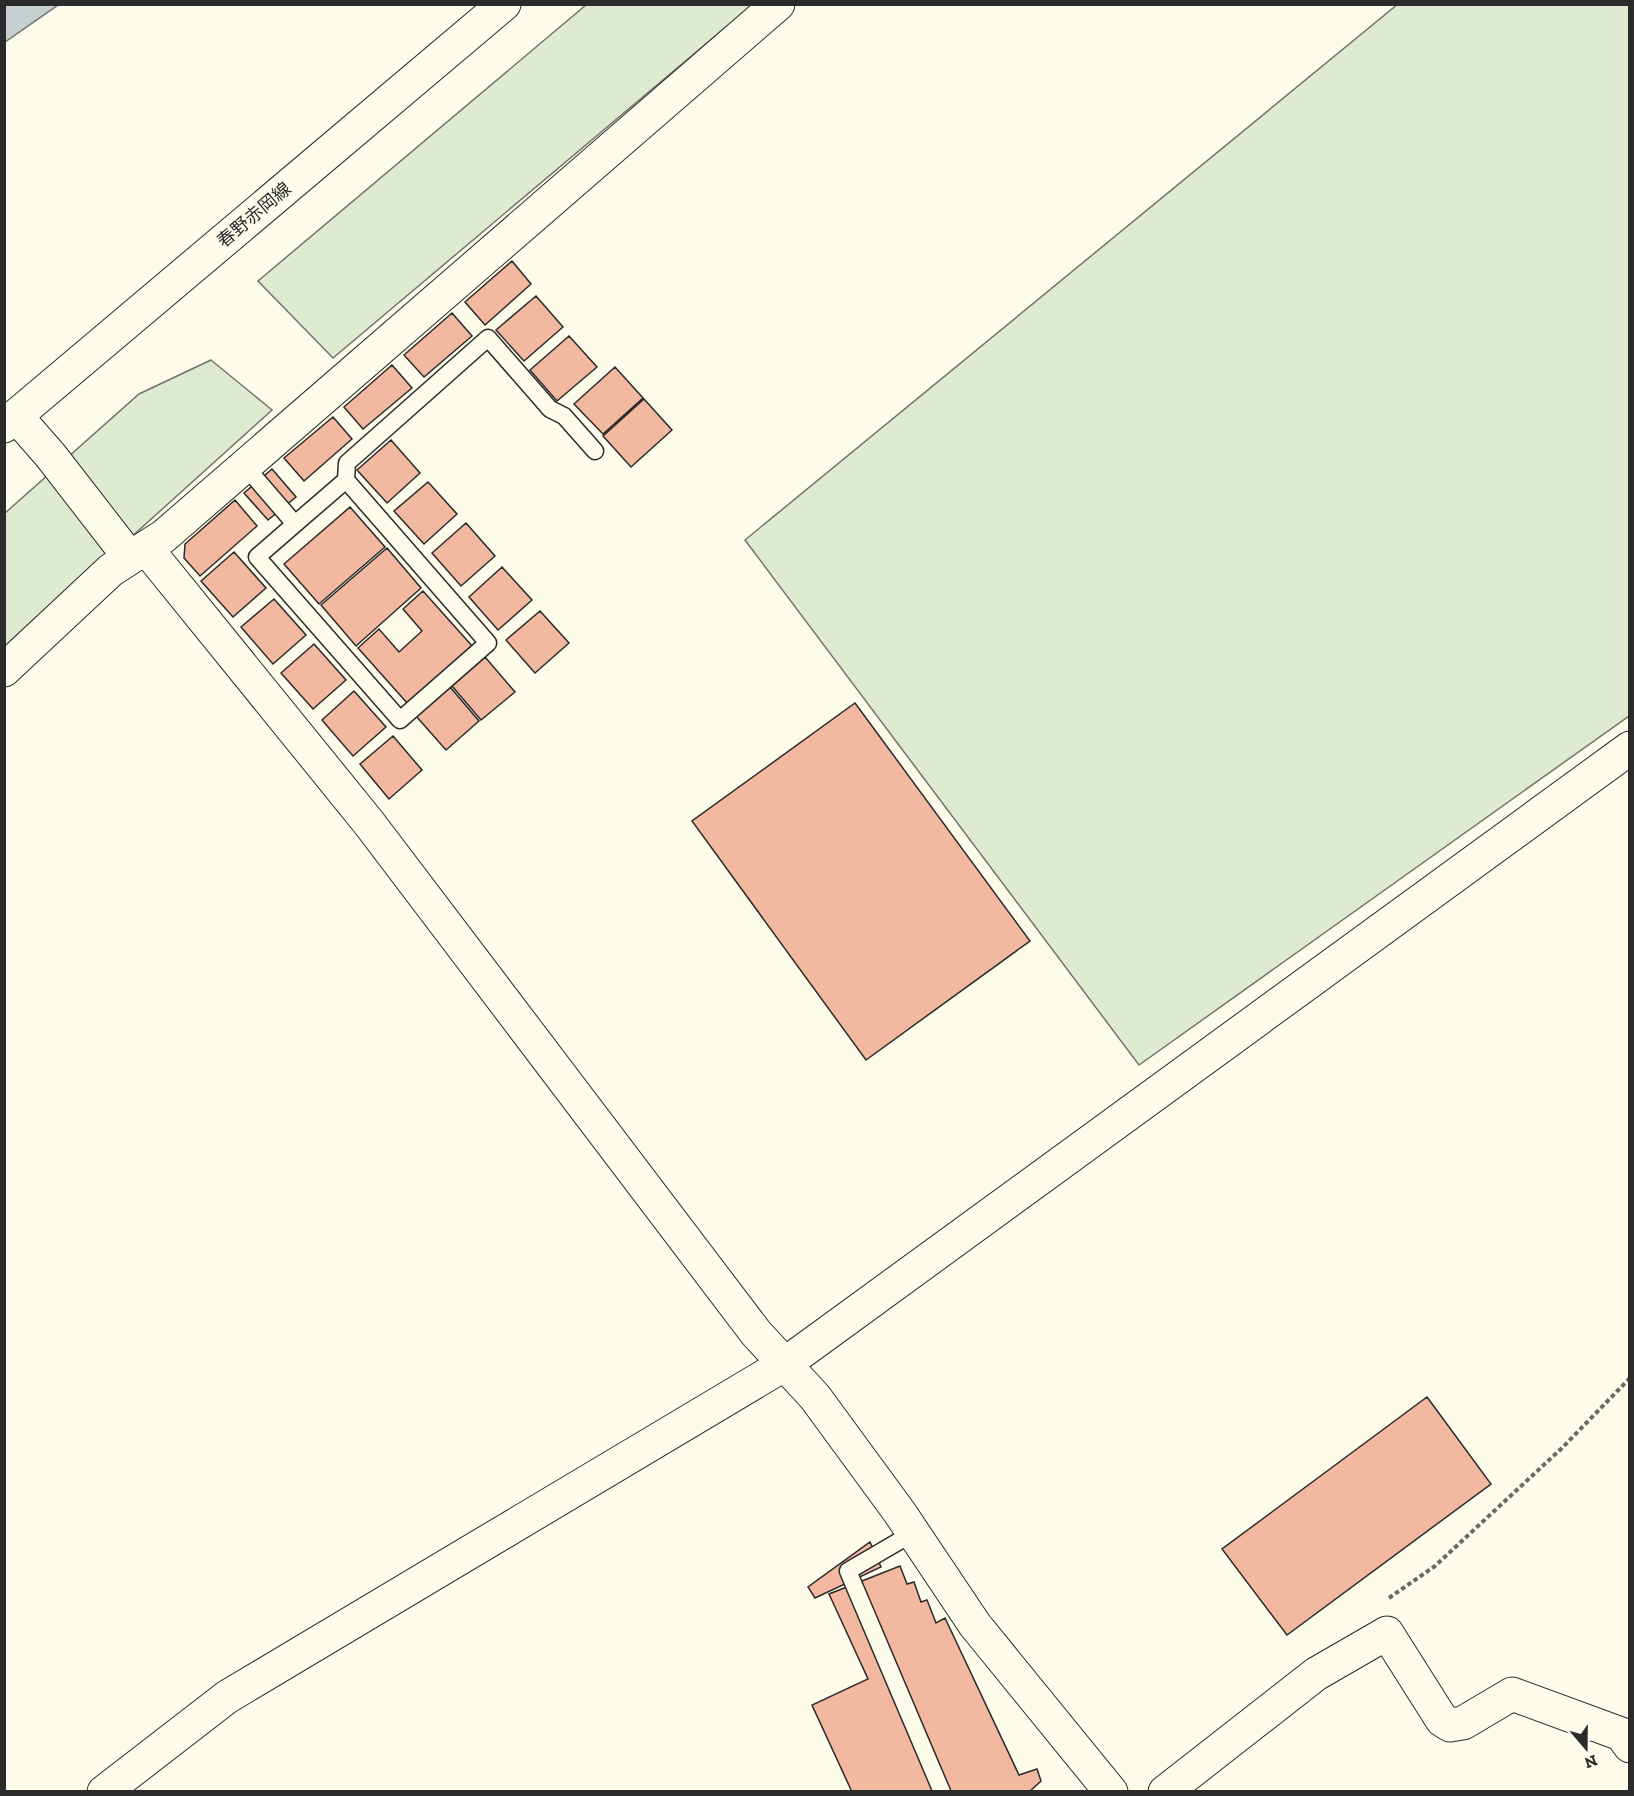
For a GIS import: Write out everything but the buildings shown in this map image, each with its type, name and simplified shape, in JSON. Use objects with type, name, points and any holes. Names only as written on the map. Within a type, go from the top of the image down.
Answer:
[{"type":"street","name":"春野赤岡線","points":[[10,421],[504,4]]},
{"type":"street","points":[[4,670],[111,570],[164,536],[778,4]]},
{"type":"street","points":[[10,421],[51,456],[138,553],[369,823],[756,1333],[814,1397],[900,1513],[975,1625],[1111,1791]]},
{"type":"street","points":[[104,1791],[227,1697],[784,1364],[1629,748]]},
{"type":"street","points":[[1165,1791],[1316,1674],[1387,1633],[1442,1720],[1450,1725],[1463,1723],[1512,1695],[1621,1734],[1629,1746]]},
{"type":"lane","points":[[346,480],[257,557],[400,720],[488,642],[346,480],[347,463],[488,338],[550,409],[564,416],[595,452]]},
{"type":"lane","points":[[245,466],[295,524]]},
{"type":"lane","points":[[913,1533],[848,1572],[942,1791]]},
{"type":"path","points":[[1386,1601],[1435,1566],[1562,1448],[1629,1378]]},
{"type":"green space","points":[[1398,4],[1629,5],[1629,716],[1139,1065],[745,540]]},
{"type":"green space","points":[[586,5],[752,5],[333,358],[258,281]]},
{"type":"green space","points":[[211,360],[272,410],[5,651],[4,514],[139,394]]},
{"type":"shaded area","points":[[5,4],[58,4],[58,5],[5,42]]}]
